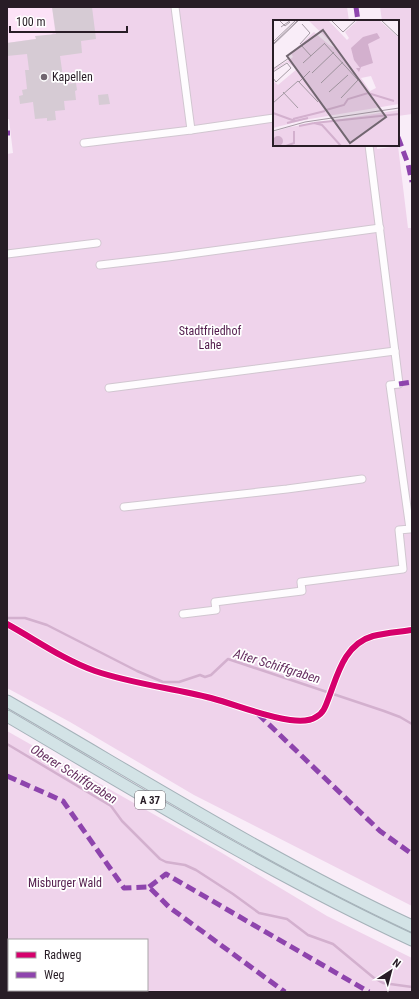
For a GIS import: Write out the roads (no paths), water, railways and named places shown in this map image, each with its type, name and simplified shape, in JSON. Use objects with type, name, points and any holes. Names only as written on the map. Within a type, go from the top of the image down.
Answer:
[{"type":"highway","name":"A 37","points":[[7,701],[142,781],[283,861],[339,891],[412,926]]},
{"type":"highway","name":"A 37","points":[[7,716],[222,842],[333,902],[412,940]]},
{"type":"lane","points":[[175,7],[190,130]]},
{"type":"lane","points":[[84,143],[273,118]]},
{"type":"lane","points":[[183,614],[216,610],[215,602],[302,591],[301,582],[404,569],[399,530],[410,529],[390,385],[399,384],[380,228],[368,146]]},
{"type":"lane","points":[[100,265],[380,228]]},
{"type":"lane","points":[[7,254],[97,243]]},
{"type":"lane","points":[[110,388],[395,351]]},
{"type":"lane","points":[[124,507],[288,489],[362,479]]},
{"type":"waterway","name":"Alter Schiffgraben","points":[[7,618],[25,618],[47,625],[137,671],[163,682],[179,682],[200,675],[205,677],[211,675],[228,659],[384,711],[400,717],[412,724]]},
{"type":"waterway","name":"Oberer Schiffgraben","points":[[7,744],[111,806],[122,821],[160,859],[166,862],[185,865],[196,870],[259,913],[287,919],[308,935],[333,944],[374,978],[383,983],[412,987]]},
{"type":"place","name":"Kapellen","points":[[44,77]]},
{"type":"park label","name":"Stadtfriedhof Lahe","points":[[210,338]]},
{"type":"park label","name":"Misburger Wald","points":[[65,883]]}]
